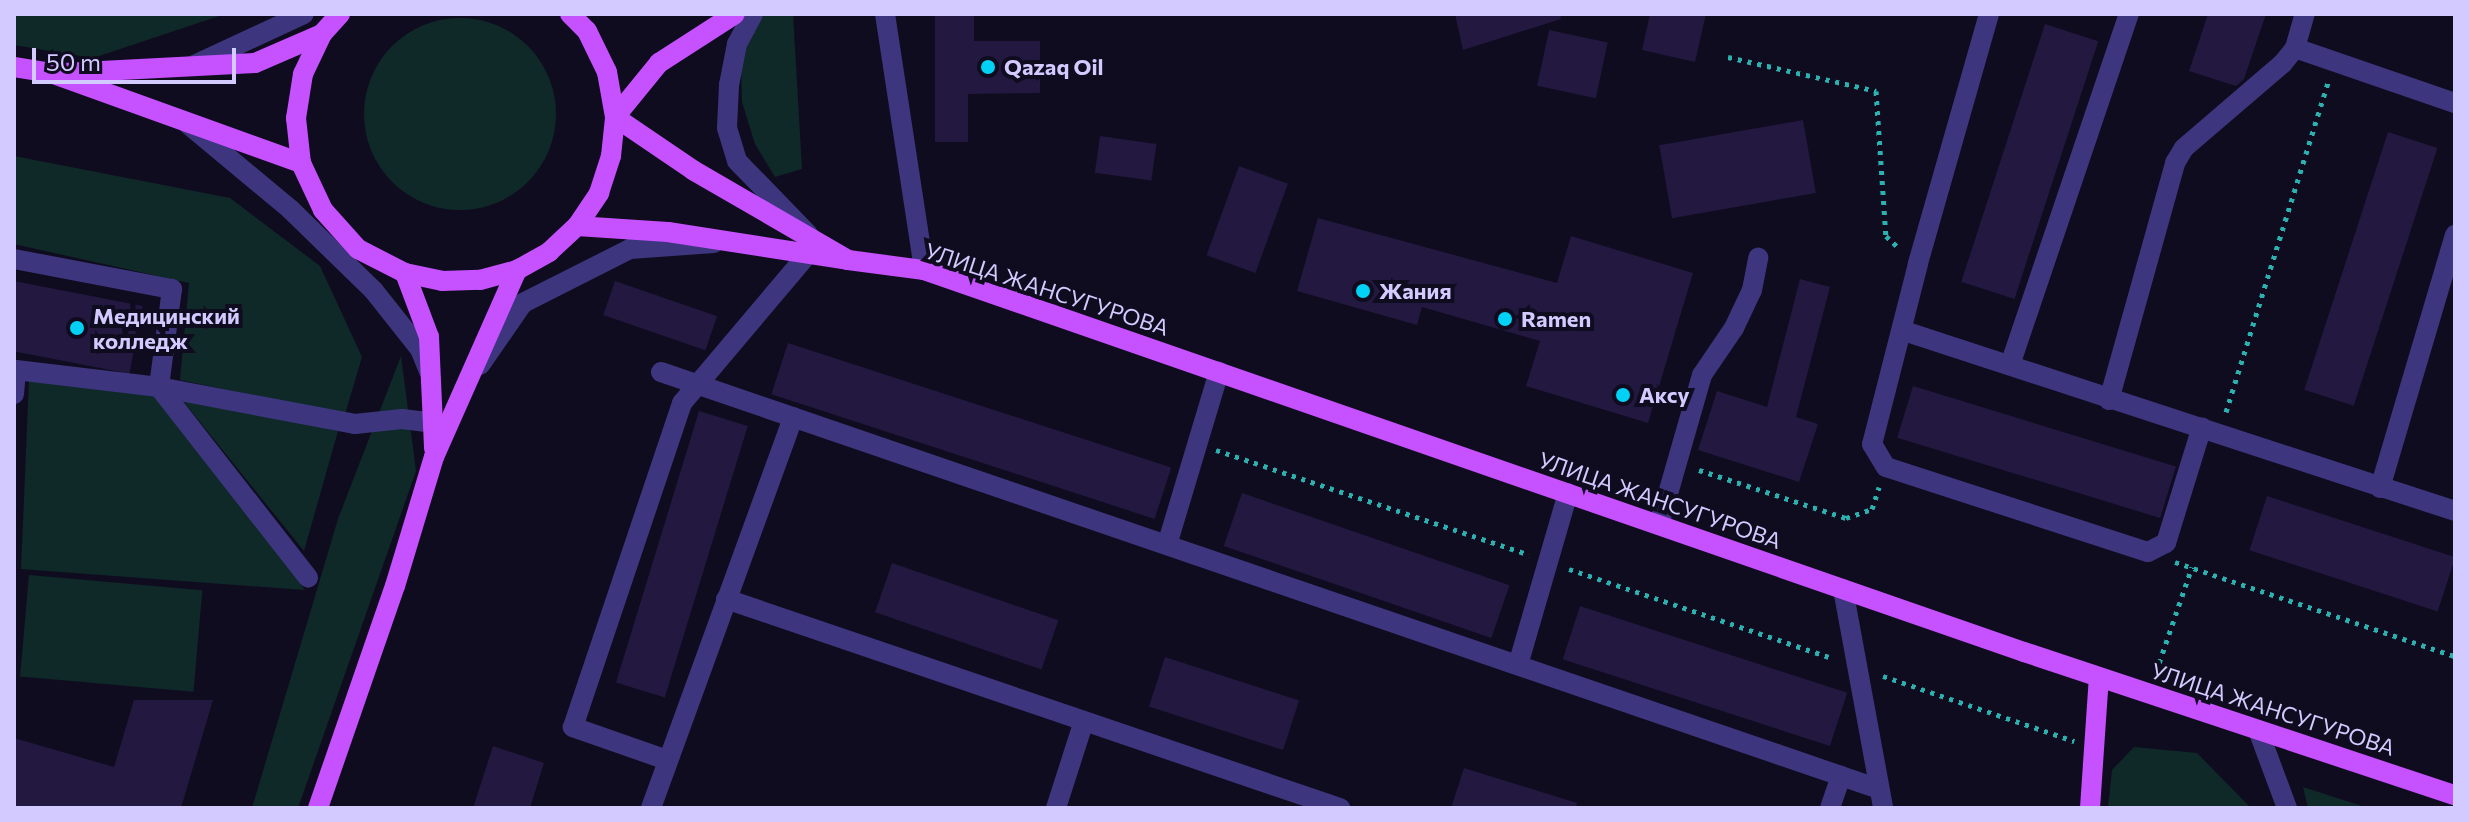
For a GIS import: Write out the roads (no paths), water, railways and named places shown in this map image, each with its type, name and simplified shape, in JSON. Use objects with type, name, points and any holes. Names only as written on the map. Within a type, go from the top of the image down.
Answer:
[{"type":"main road","points":[[340,14],[322,34],[303,74],[296,118],[301,163],[323,210],[358,249],[405,273],[442,281],[480,280],[517,270],[549,252],[577,226],[603,181],[611,156],[615,117],[607,72],[587,31],[570,14]]},
{"type":"main road","points":[[615,117],[659,63],[735,14]]},
{"type":"main road","points":[[51,73],[255,63],[322,34]]},
{"type":"main road","points":[[14,67],[51,73],[301,163]]},
{"type":"main road","name":"УЛИЦА ЖАНСУГУРОВА","points":[[615,117],[812,248]]},
{"type":"main road","name":"УЛИЦА ЖАНСУГУРОВА","points":[[577,226],[668,232],[730,242],[812,248],[848,260],[924,270],[2099,677],[2455,794]]},
{"type":"main road","points":[[318,808],[395,586],[434,457],[517,270]]},
{"type":"main road","points":[[405,273],[429,337],[434,457]]},
{"type":"main road","points":[[2090,808],[2099,677]]},
{"type":"street","points":[[192,66],[304,14]]},
{"type":"street","points":[[667,760],[573,727],[682,403],[812,248],[737,161],[727,128],[729,85],[737,44],[753,14]]},
{"type":"street","points":[[885,14],[924,270]]},
{"type":"street","points":[[1989,14],[1918,264],[1904,331],[1872,444],[1886,467],[2148,552],[2166,543],[2211,430]]},
{"type":"street","points":[[2010,365],[2129,14]]},
{"type":"street","points":[[2109,400],[2175,163],[2184,148],[2283,63],[2295,48],[2305,14]]},
{"type":"street","points":[[2295,48],[2455,103]]},
{"type":"street","points":[[182,118],[290,209],[374,291],[420,349],[431,375]]},
{"type":"street","points":[[2380,488],[2455,235]]},
{"type":"street","points":[[460,395],[523,303],[630,249],[730,242]]},
{"type":"street","points":[[1659,525],[1702,375],[1734,328],[1752,290],[1758,258]]},
{"type":"street","points":[[14,259],[172,289],[159,387],[308,578]]},
{"type":"street","points":[[1904,331],[2455,511]]},
{"type":"street","points":[[14,394],[16,370],[159,387],[355,424],[402,419],[433,423]]},
{"type":"street","points":[[661,372],[1841,776],[1881,799]]},
{"type":"street","points":[[1167,545],[1219,372]]},
{"type":"street","points":[[651,808],[793,417]]},
{"type":"street","points":[[1518,665],[1568,493]]},
{"type":"street","points":[[1843,589],[1881,799]]},
{"type":"street","points":[[726,599],[1340,808]]},
{"type":"street","points":[[1056,808],[1084,721]]},
{"type":"street","points":[[2258,730],[2287,808]]},
{"type":"street","points":[[1830,808],[1841,776]]},
{"type":"place","name":"Qazaq Oil","points":[[988,67]]},
{"type":"place","name":"Жания","points":[[1363,291]]},
{"type":"place","name":"Ramen","points":[[1505,319]]},
{"type":"place","name":"Медицинский колледж","points":[[77,328]]},
{"type":"place","name":"Аксу","points":[[1623,395]]}]
